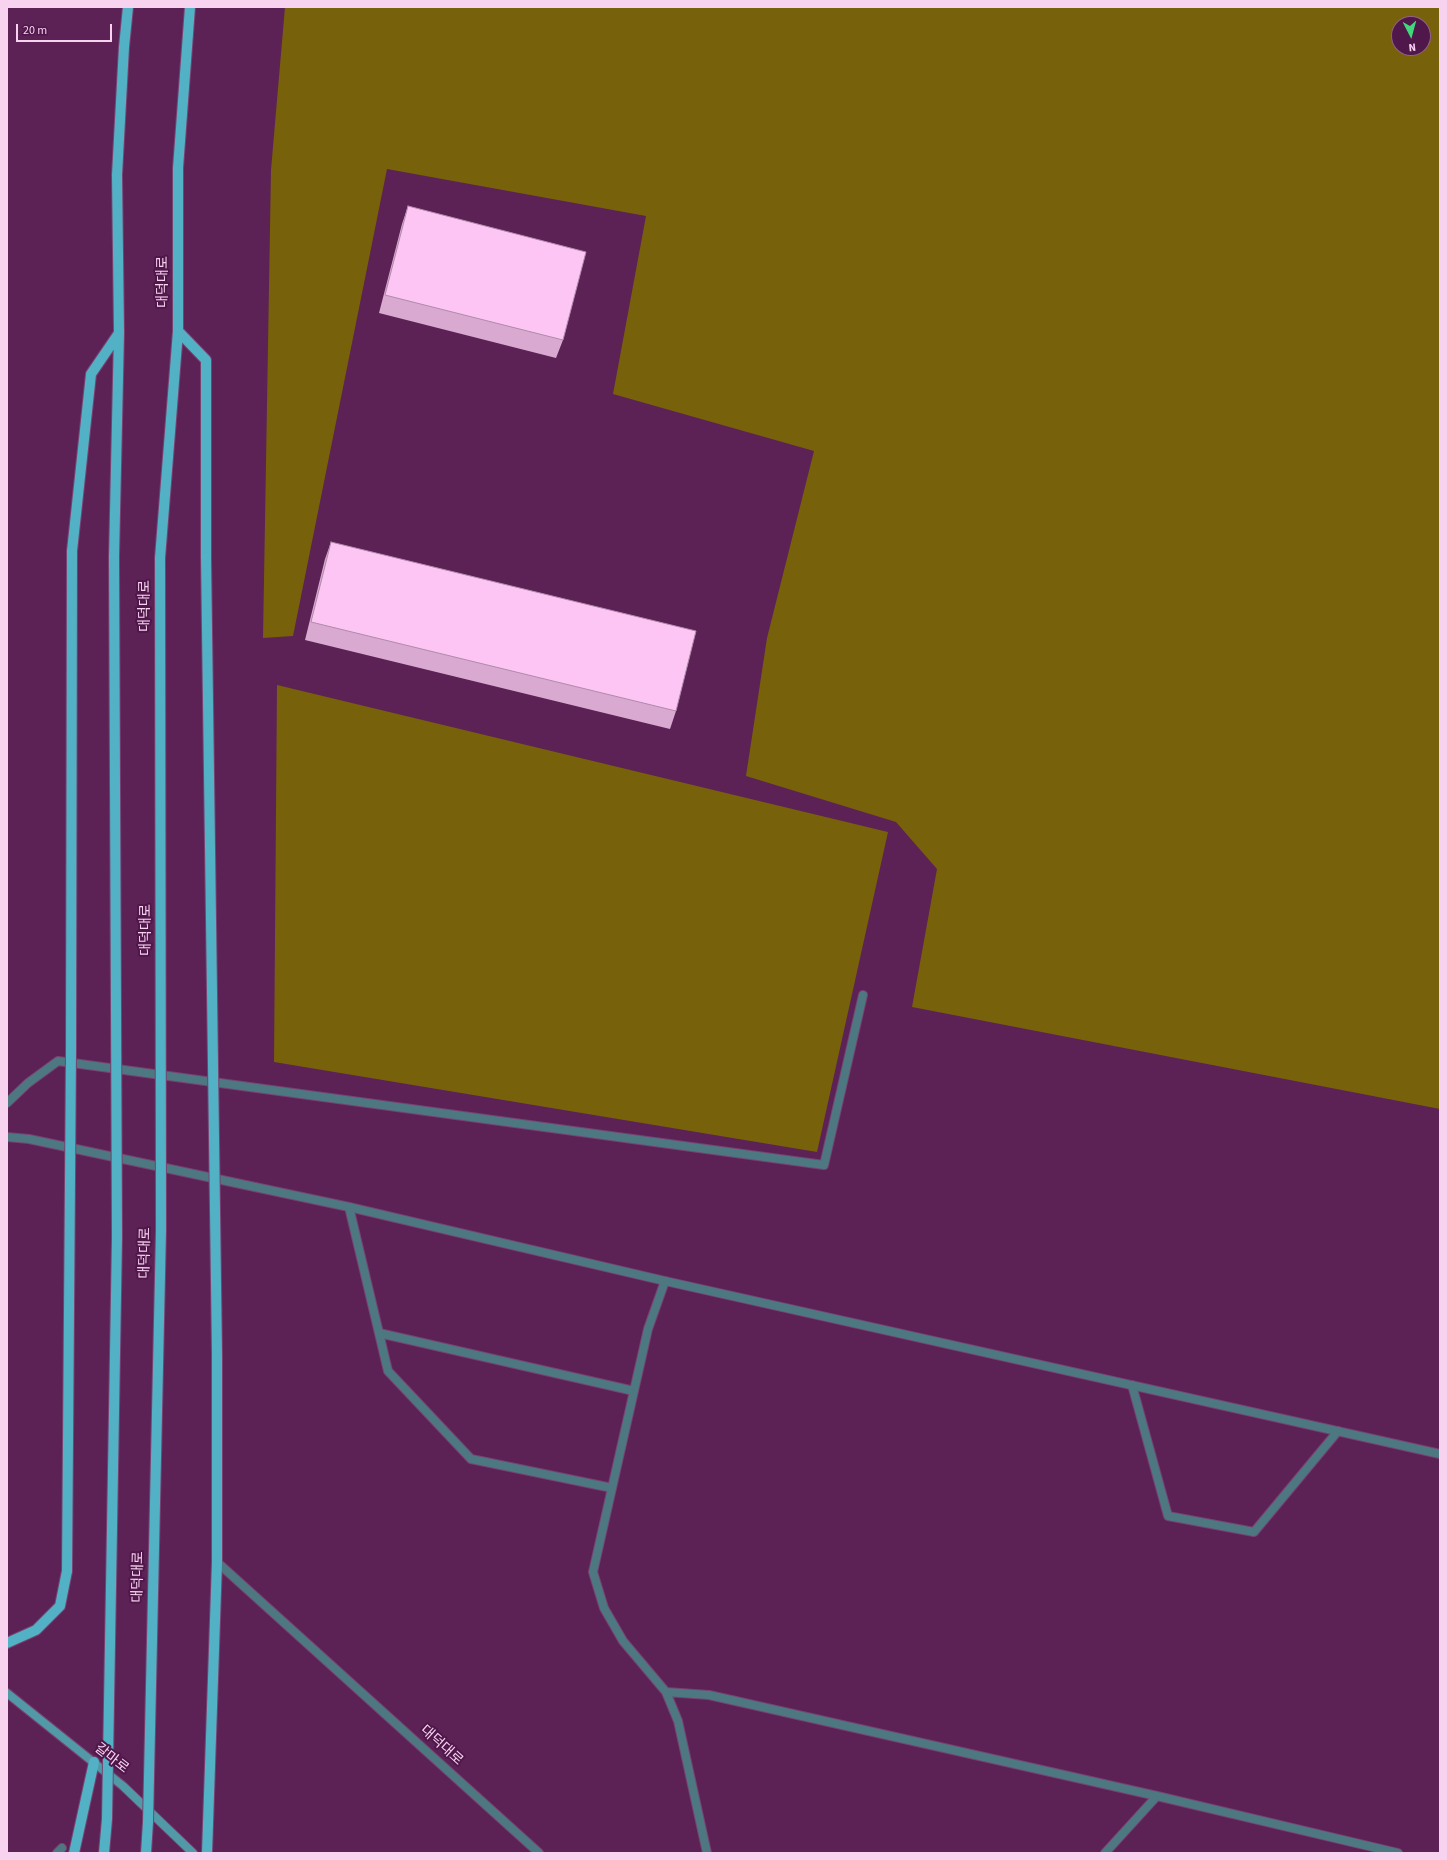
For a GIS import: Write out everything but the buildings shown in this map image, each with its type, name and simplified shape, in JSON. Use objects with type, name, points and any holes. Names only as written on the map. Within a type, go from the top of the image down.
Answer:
[{"type":"main road","name":"대덕대로","points":[[104,1853],[107,1819],[117,1237],[114,557],[119,333],[117,176],[124,47],[128,7]]},
{"type":"main road","name":"대덕대로","points":[[146,1853],[148,1822],[161,1230],[160,558],[178,331],[178,168],[190,7]]},
{"type":"main road","points":[[178,331],[206,360],[206,557],[217,1355],[217,1562],[206,1853]]},
{"type":"main road","points":[[7,1643],[36,1630],[60,1606],[67,1571],[71,1050],[72,551],[91,374],[119,333]]},
{"type":"main road","name":"갈마로","points":[[7,1693],[123,1786],[192,1853]]},
{"type":"main road","points":[[74,1853],[94,1762]]},
{"type":"street","points":[[7,1104],[28,1083],[58,1061],[824,1165],[863,995]]},
{"type":"street","points":[[7,1137],[29,1139],[349,1207],[665,1281],[1440,1454]]},
{"type":"street","points":[[349,1207],[388,1371],[471,1459],[612,1488]]},
{"type":"street","points":[[665,1281],[648,1329],[593,1572],[604,1608],[623,1642],[666,1692],[678,1721],[707,1853]]},
{"type":"street","points":[[379,1333],[634,1391]]},
{"type":"street","points":[[1132,1385],[1168,1516],[1254,1532],[1338,1431]]},
{"type":"street","name":"대덕대로","points":[[217,1562],[539,1853]]},
{"type":"street","points":[[666,1692],[709,1695],[1157,1796],[1398,1853]]},
{"type":"street","points":[[1105,1853],[1157,1796]]},
{"type":"shaded area","points":[[285,7],[1440,7],[1440,1109],[912,1007],[937,869],[896,822],[746,776],[767,638],[814,451],[613,394],[646,216],[387,169],[293,636],[263,638],[271,170]]},
{"type":"shaded area","points":[[277,685],[888,832],[817,1152],[274,1062]]}]
